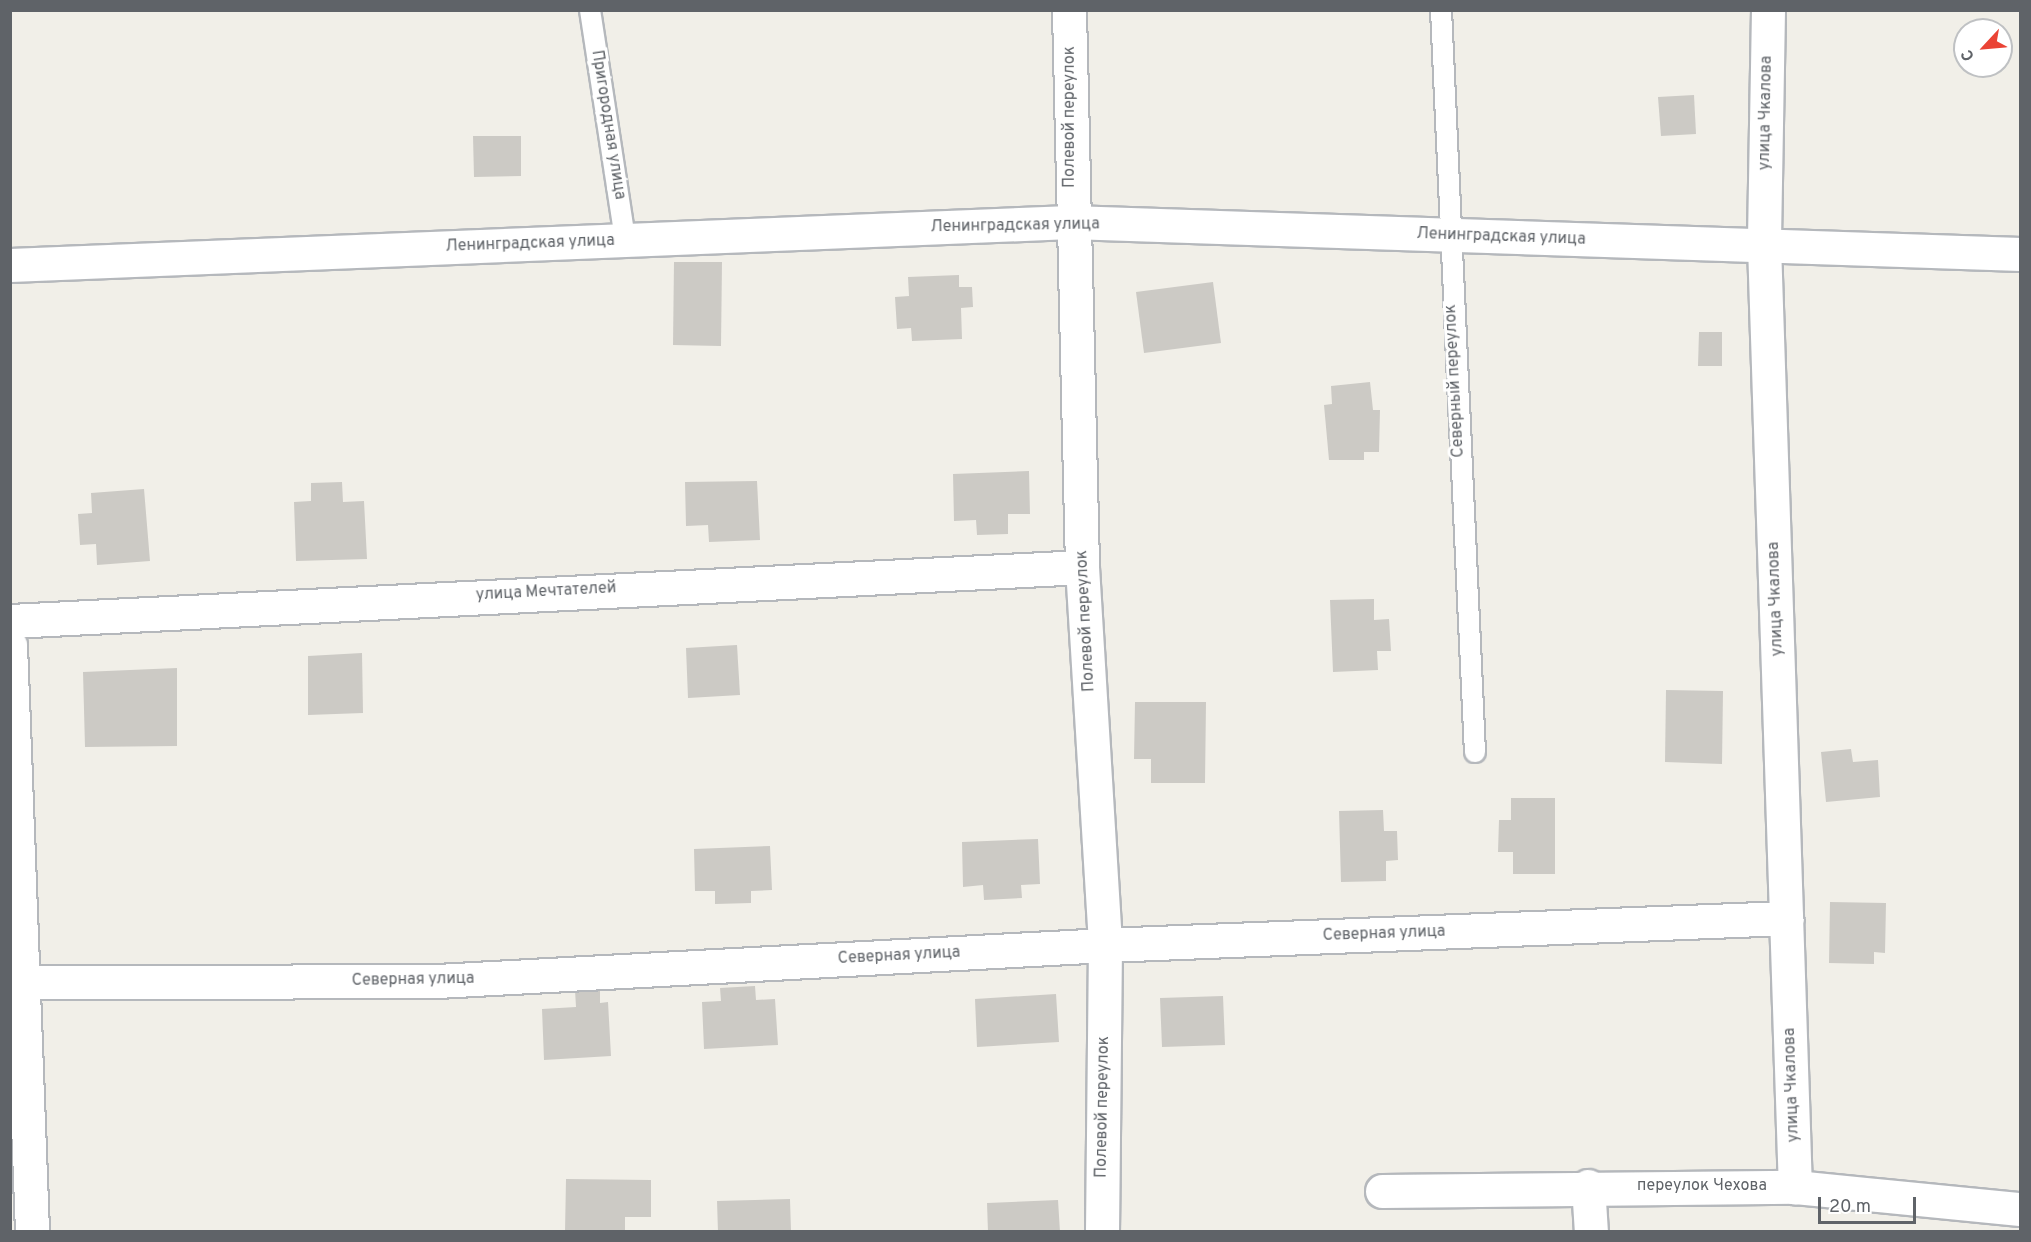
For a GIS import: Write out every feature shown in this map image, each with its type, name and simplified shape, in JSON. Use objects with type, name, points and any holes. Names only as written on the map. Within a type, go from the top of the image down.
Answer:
[{"type":"street","name":"Полевой переулок","points":[[1069,10],[1070,222],[1082,567],[1105,945],[1102,1232]]},
{"type":"street","name":"улица Чкалова","points":[[1768,10],[1764,245],[1795,1187]]},
{"type":"street","name":"Ленинградская улица","points":[[10,265],[1070,222],[2020,254]]},
{"type":"street","name":"улица Мечтателей","points":[[10,621],[1082,567]]},
{"type":"street","points":[[10,645],[16,982],[32,1232]]},
{"type":"street","name":"Северная улица","points":[[16,982],[437,981],[1105,945],[1786,918]]},
{"type":"street","points":[[1588,1186],[1591,1232]]},
{"type":"street","name":"переулок Чехова","points":[[1382,1191],[1588,1186],[1795,1187],[2020,1209]]},
{"type":"lane","name":"Пригородная улица","points":[[590,10],[626,240]]},
{"type":"lane","name":"Северный переулок","points":[[1441,10],[1447,235],[1475,752]]},
{"type":"building","points":[[1694,95],[1696,134],[1661,136],[1658,97]]},
{"type":"building","points":[[473,136],[521,136],[521,176],[474,177]]},
{"type":"building","points":[[674,262],[722,262],[721,346],[673,345]]},
{"type":"building","points":[[959,275],[959,287],[972,287],[973,307],[961,308],[962,339],[912,341],[911,328],[897,329],[895,297],[909,296],[908,277]]},
{"type":"building","points":[[1213,282],[1221,343],[1144,353],[1136,292]]},
{"type":"building","points":[[1699,332],[1722,332],[1722,366],[1698,366]]},
{"type":"building","points":[[1370,382],[1373,410],[1380,410],[1379,452],[1364,452],[1364,460],[1329,460],[1324,405],[1332,404],[1331,386]]},
{"type":"building","points":[[1029,471],[1030,514],[1008,514],[1008,534],[977,535],[976,520],[954,521],[953,474]]},
{"type":"building","points":[[757,481],[760,540],[709,542],[708,525],[686,526],[685,482]]},
{"type":"building","points":[[342,482],[343,502],[364,501],[367,559],[296,561],[294,502],[311,501],[311,483]]},
{"type":"building","points":[[144,489],[150,561],[97,565],[96,544],[80,545],[78,514],[92,513],[91,493]]},
{"type":"building","points":[[1374,599],[1374,620],[1389,619],[1391,651],[1377,651],[1378,670],[1333,672],[1330,600]]},
{"type":"building","points":[[737,645],[740,695],[688,698],[686,648]]},
{"type":"building","points":[[362,653],[363,713],[308,715],[308,656]]},
{"type":"building","points":[[177,668],[177,746],[85,747],[83,672]]},
{"type":"building","points":[[1666,690],[1723,691],[1722,764],[1665,762]]},
{"type":"building","points":[[1135,702],[1206,702],[1205,783],[1151,783],[1151,759],[1134,759]]},
{"type":"building","points":[[1851,749],[1853,762],[1878,760],[1880,797],[1826,802],[1821,752]]},
{"type":"building","points":[[1511,798],[1555,798],[1555,874],[1513,874],[1513,852],[1498,852],[1499,820],[1511,820]]},
{"type":"building","points":[[1383,810],[1384,831],[1397,831],[1398,860],[1386,861],[1386,881],[1341,882],[1339,811]]},
{"type":"building","points":[[1038,839],[1040,884],[1021,885],[1022,898],[984,900],[983,885],[963,887],[962,842]]},
{"type":"building","points":[[770,846],[772,890],[751,891],[751,903],[715,904],[715,891],[695,891],[694,849]]},
{"type":"building","points":[[1830,902],[1886,903],[1885,953],[1874,952],[1874,964],[1829,963]]},
{"type":"building","points":[[755,986],[756,1000],[775,999],[778,1045],[704,1049],[702,1002],[721,1001],[720,988]]},
{"type":"building","points":[[600,989],[600,1003],[608,1002],[611,1056],[544,1060],[542,1009],[576,1007],[575,990]]},
{"type":"building","points":[[1056,994],[1059,1042],[977,1047],[975,999]]},
{"type":"building","points":[[1223,996],[1225,1045],[1162,1047],[1160,998]]},
{"type":"building","points":[[566,1179],[651,1180],[651,1217],[625,1217],[625,1232],[565,1232]]},
{"type":"building","points":[[790,1199],[791,1232],[718,1232],[717,1201]]},
{"type":"building","points":[[1058,1200],[1060,1232],[988,1232],[987,1203]]}]
